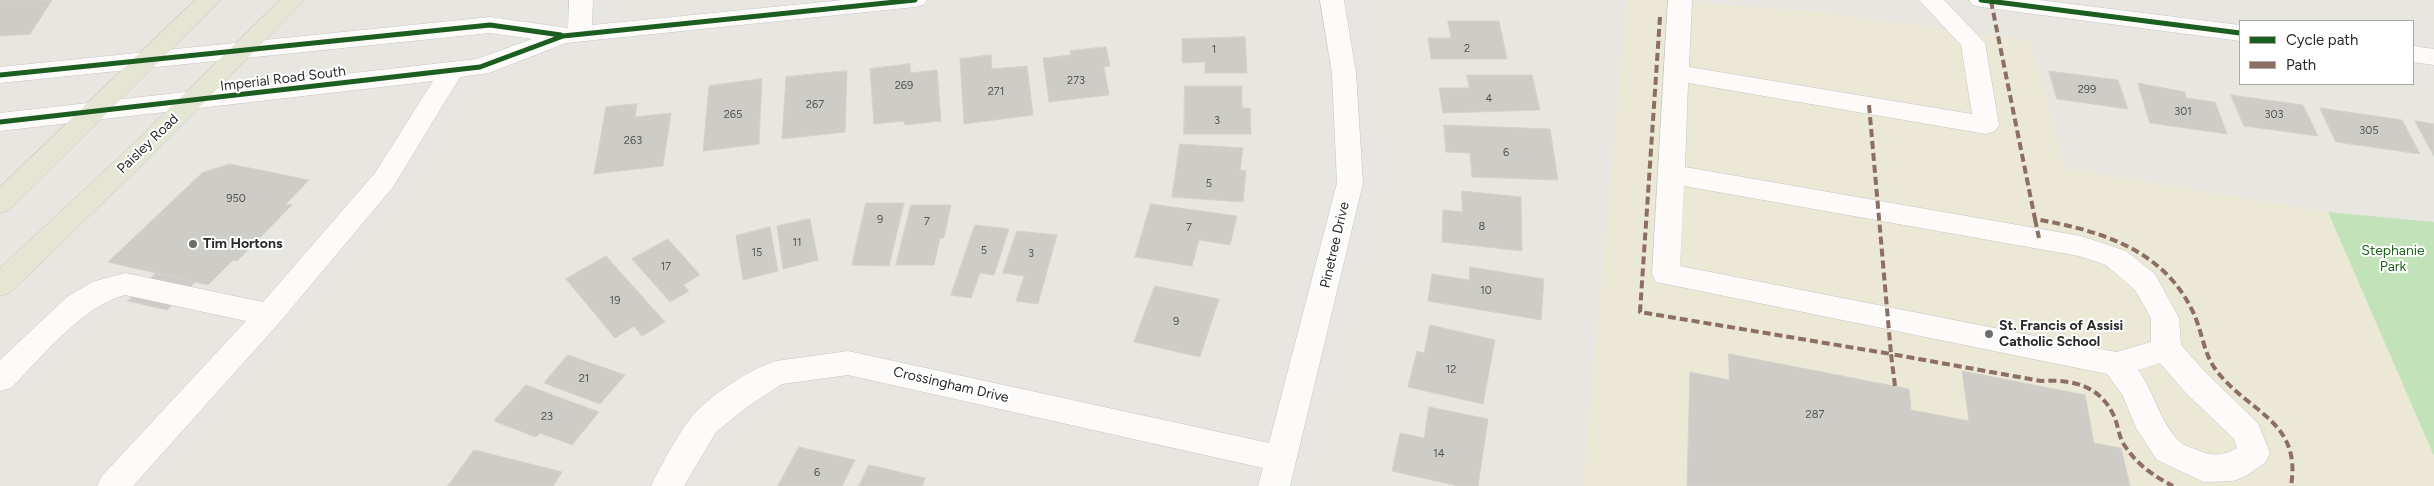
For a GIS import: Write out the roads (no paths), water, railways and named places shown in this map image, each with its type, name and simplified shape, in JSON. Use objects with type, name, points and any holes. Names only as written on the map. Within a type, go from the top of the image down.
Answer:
[{"type":"main road","points":[[0,203],[209,0]]},
{"type":"main road","name":"Paisley Road","points":[[0,285],[293,0]]},
{"type":"street","points":[[572,35],[582,0]]},
{"type":"street","name":"Imperial Road South","points":[[0,122],[480,67],[572,35],[915,0]]},
{"type":"street","name":"Pinetree Drive","points":[[1278,473],[1350,183],[1344,73],[1332,0]]},
{"type":"street","points":[[1680,0],[1678,73],[1666,274],[2116,364],[2166,348]]},
{"type":"street","points":[[1678,73],[1986,125],[1973,43],[1932,0]]},
{"type":"street","points":[[1981,0],[2239,33]]},
{"type":"street","name":"Imperial Road South","points":[[0,75],[490,24],[572,35]]},
{"type":"street","points":[[2414,54],[2434,57]]},
{"type":"street","points":[[112,486],[269,315],[384,180],[452,70]]},
{"type":"street","points":[[1672,174],[2081,246],[2116,258],[2145,282],[2165,318],[2166,348],[2195,382],[2247,432],[2254,453],[2233,467],[2204,468],[2168,451],[2147,419],[2136,390],[2116,364]]},
{"type":"street","points":[[0,379],[77,305],[102,290],[126,284],[269,315]]},
{"type":"street","name":"Crossingham Drive","points":[[666,486],[705,423],[736,398],[776,373],[848,363],[1278,473]]},
{"type":"place","name":"Tim Hortons","points":[[193,244]]},
{"type":"place","name":"St. Francis of Assisi Catholic School","points":[[1989,334]]},
{"type":"park label","name":"Stephanie Park","points":[[2393,260]]}]
